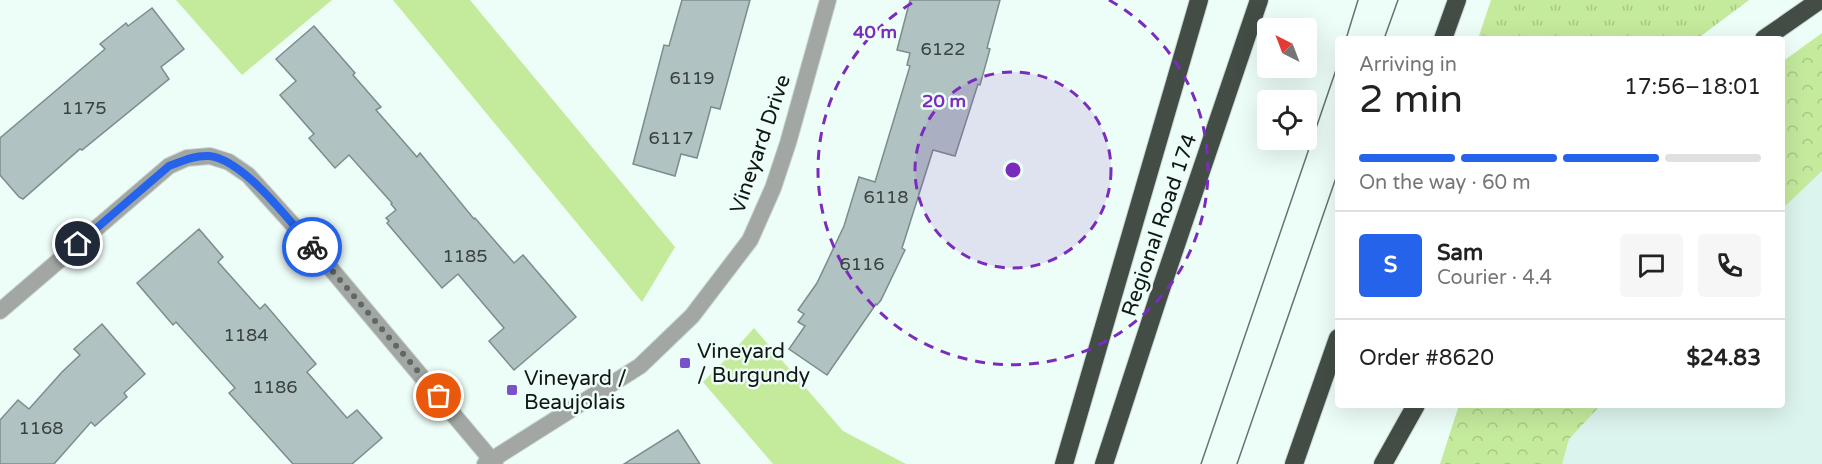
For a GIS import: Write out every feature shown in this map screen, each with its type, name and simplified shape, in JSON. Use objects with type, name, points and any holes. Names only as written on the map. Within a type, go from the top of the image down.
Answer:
[{"type":"highway","points":[[1064,464],[1199,0]]},
{"type":"highway","name":"Regional Road 174","points":[[1104,464],[1259,0]]},
{"type":"highway","points":[[1444,36],[1457,0]]},
{"type":"highway","points":[[1768,36],[1820,0]]},
{"type":"highway","points":[[1294,464],[1335,347]]},
{"type":"highway","points":[[1383,464],[1414,408]]},
{"type":"street","name":"Vineyard Drive","points":[[490,463],[640,366],[692,316],[750,240],[773,188],[788,143],[828,0]]},
{"type":"street","points":[[0,311],[169,166],[187,158],[210,156],[220,159],[229,162],[248,175],[305,238],[490,463]]},
{"type":"shaded area","points":[[1822,139],[1822,464],[1547,464],[1573,408],[1785,408],[1785,176]]},
{"type":"green space","points":[[176,0],[332,0],[242,75]]},
{"type":"green space","points":[[393,0],[470,0],[675,247],[642,302]]},
{"type":"green space","points":[[1491,0],[1749,0],[1701,36],[1479,36]]},
{"type":"green space","points":[[1822,33],[1822,171],[1785,206],[1785,60]]},
{"type":"green space","points":[[754,328],[843,431],[906,464],[773,464],[703,382]]},
{"type":"green space","points":[[1458,408],[1598,408],[1569,439],[1562,464],[1440,464]]},
{"type":"building","points":[[682,0],[750,0],[720,109],[711,107],[697,158],[681,154],[675,176],[633,164],[664,45],[669,46]]},
{"type":"building","points":[[910,0],[1000,0],[980,85],[978,84],[955,156],[933,150],[902,248],[905,250],[881,300],[827,375],[789,349],[805,326],[798,322],[804,314],[798,310],[817,283],[844,226],[859,177],[875,182],[910,66],[907,65],[910,53],[897,50]]},
{"type":"building","points":[[152,8],[184,49],[161,67],[169,79],[82,150],[80,149],[23,199],[19,197],[0,175],[0,138],[105,49],[100,44],[126,23],[128,26]]},
{"type":"building","points":[[314,26],[381,107],[376,110],[417,157],[420,153],[474,219],[514,263],[523,255],[576,317],[514,370],[489,341],[504,328],[458,274],[442,288],[387,223],[389,221],[386,218],[396,210],[392,203],[349,155],[335,168],[309,138],[314,134],[280,95],[296,81],[276,59]]},
{"type":"building","points":[[199,229],[223,257],[218,262],[260,309],[265,304],[316,364],[307,372],[347,418],[357,410],[382,438],[352,464],[293,464],[229,393],[235,388],[176,322],[173,325],[137,283]]},
{"type":"building","points":[[102,324],[145,374],[124,393],[127,397],[95,426],[91,422],[54,464],[0,464],[0,420],[18,400],[29,409],[80,355],[74,349]]},
{"type":"building","points":[[678,430],[700,464],[624,464]]},
{"type":"tram line","points":[[1347,36],[1358,0]]},
{"type":"tram line","points":[[1385,36],[1398,0]]},
{"type":"tram line","points":[[1201,464],[1335,73]]},
{"type":"tram line","points":[[1237,464],[1335,181]]},
{"type":"way so far","points":[[312,247],[439,396]]},
{"type":"place","name":"Vineyard / Burgundy","points":[[685,363]]},
{"type":"place","name":"Vineyard / Beaujolais","points":[[512,390]]},
{"type":"route","points":[[78,244],[169,166],[187,158],[210,156],[229,162],[248,175],[312,247]]}]
